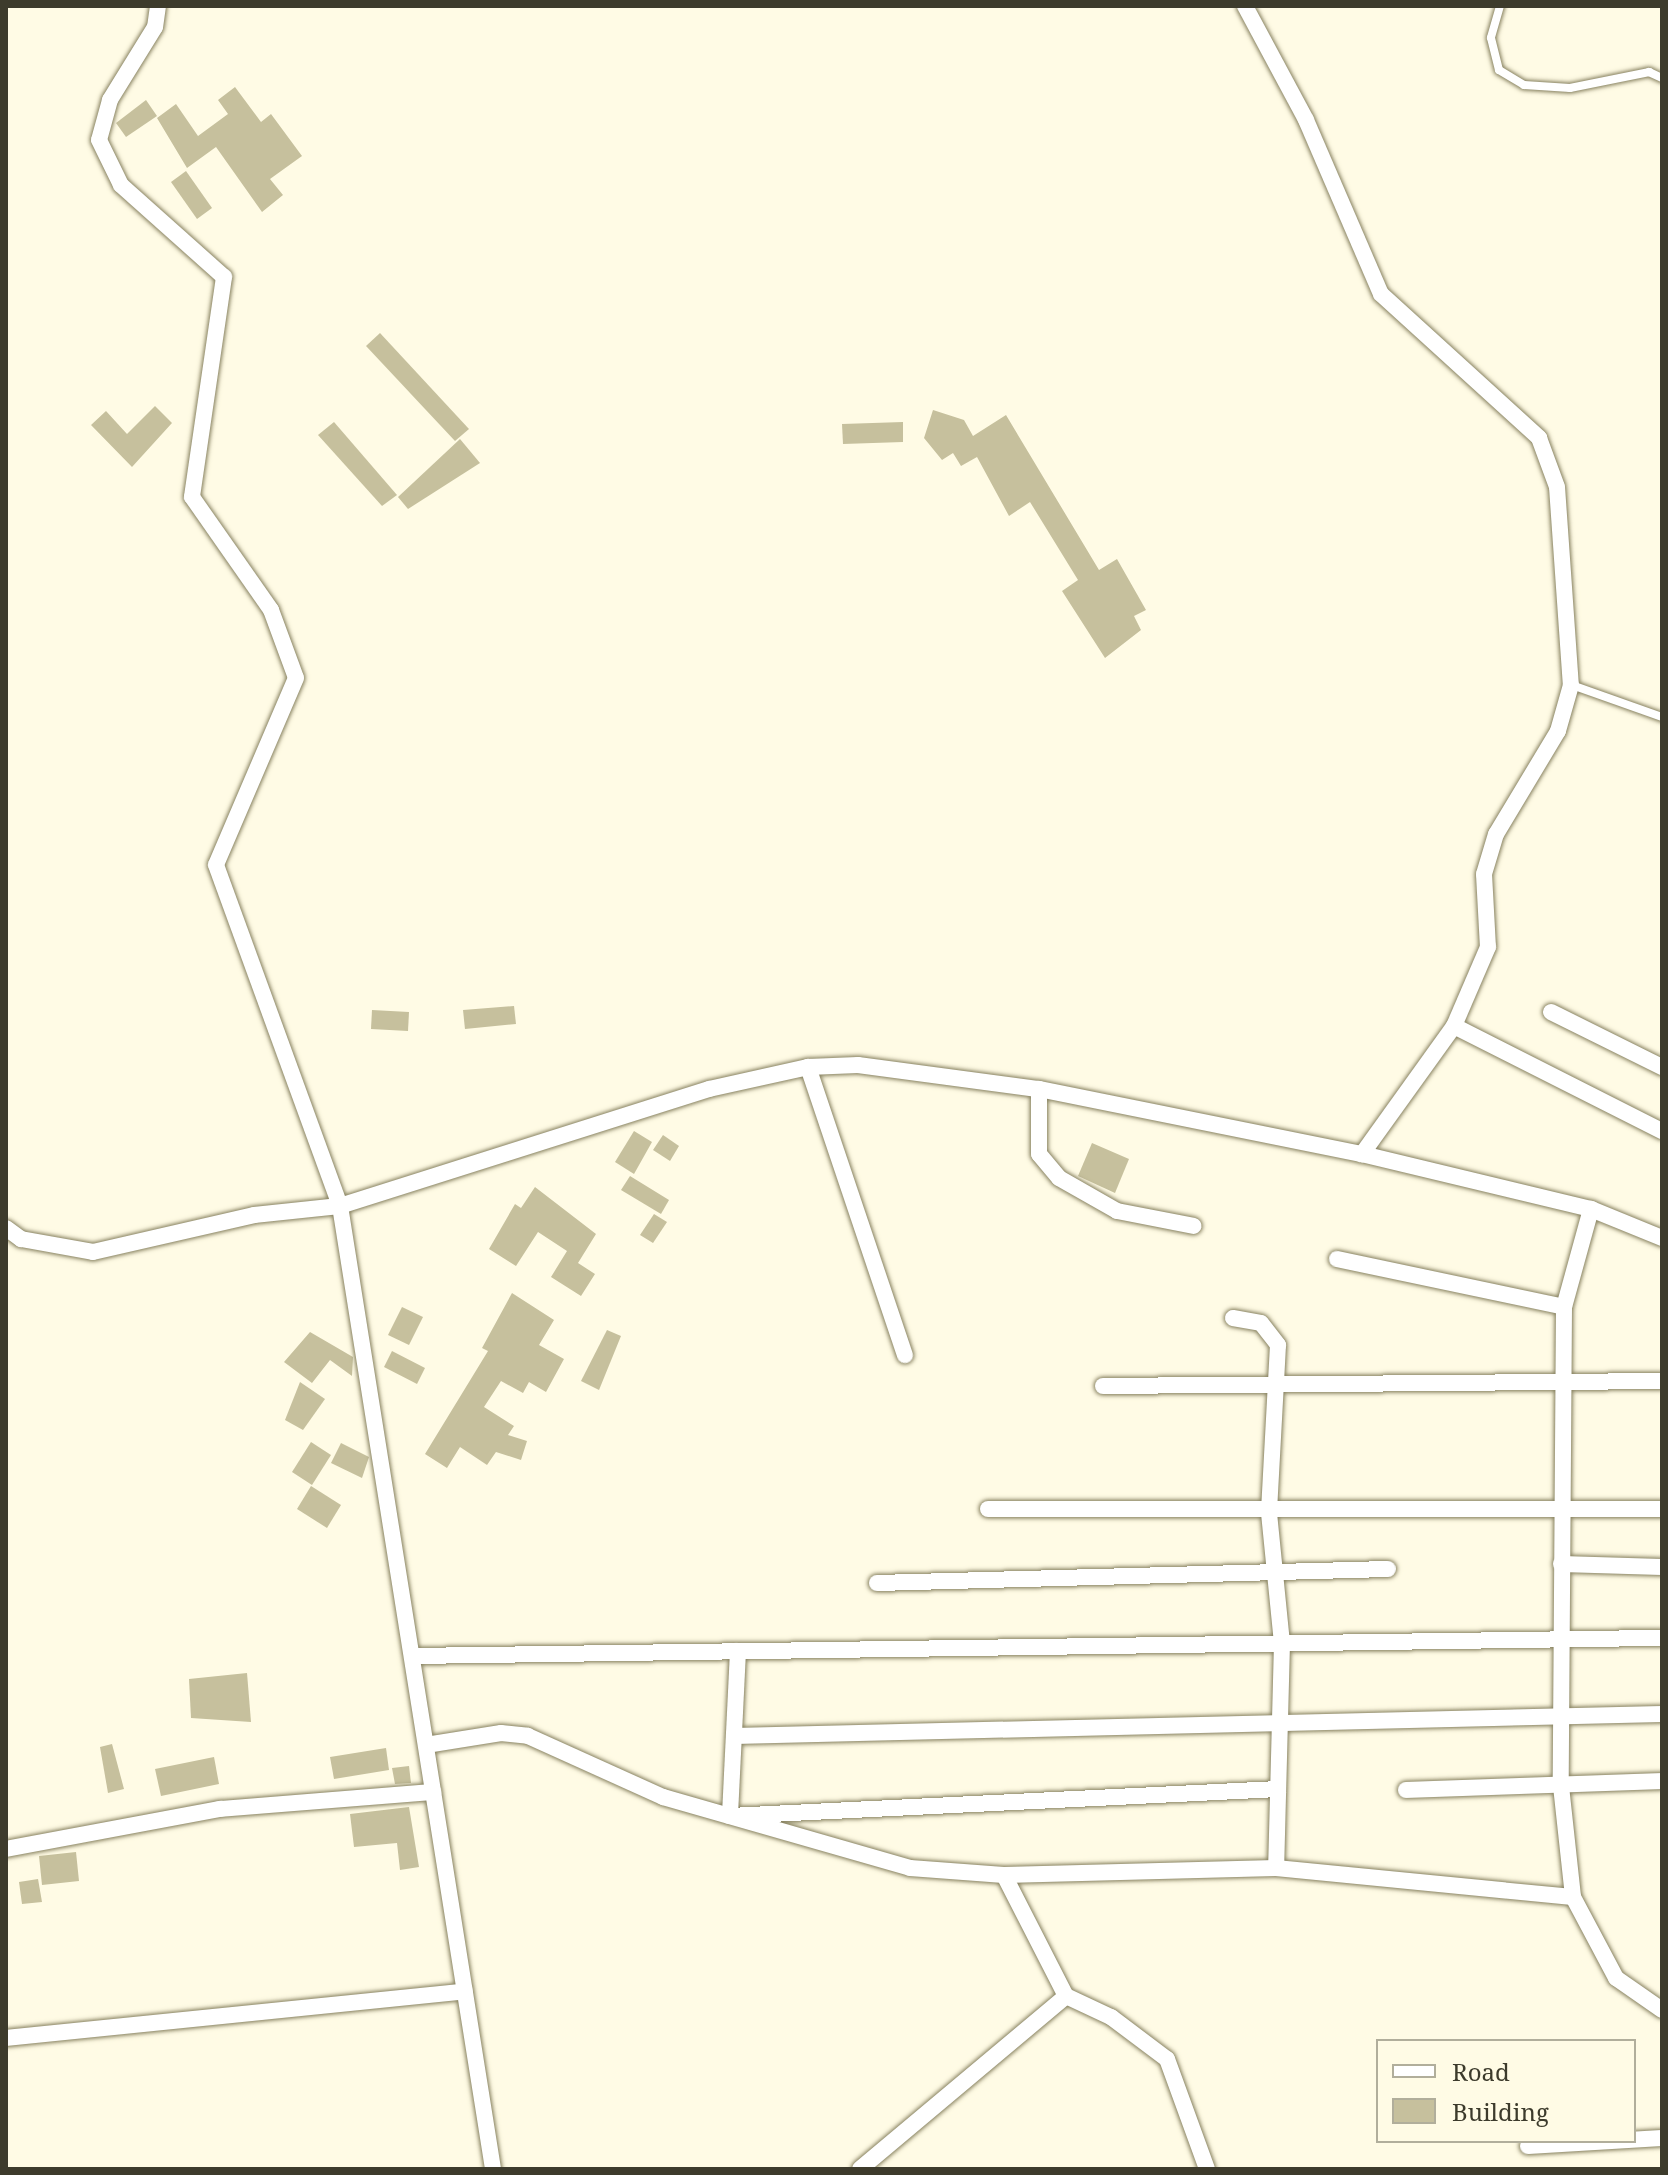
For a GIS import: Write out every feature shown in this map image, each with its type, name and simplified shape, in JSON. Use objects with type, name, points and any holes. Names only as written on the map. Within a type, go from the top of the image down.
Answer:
[{"type":"street","points":[[158,6],[155,27],[110,100],[99,140],[121,185],[224,277],[192,497],[271,610],[296,678],[216,865],[340,1206],[493,2169]]},
{"type":"street","points":[[1245,6],[1306,120],[1381,294],[1539,438],[1557,487],[1571,685],[1558,731],[1496,834],[1484,874],[1488,947],[1454,1026],[1362,1154]]},
{"type":"street","points":[[1551,1012],[1662,1067]]},
{"type":"street","points":[[1454,1026],[1662,1131]]},
{"type":"street","points":[[6,1228],[21,1239],[93,1252],[254,1215],[340,1206],[709,1089],[808,1067],[858,1065],[1039,1089],[1362,1154],[1591,1209],[1662,1238]]},
{"type":"street","points":[[808,1067],[905,1355]]},
{"type":"street","points":[[1039,1089],[1039,1154],[1059,1178],[1117,1211],[1194,1226]]},
{"type":"street","points":[[1591,1209],[1564,1307],[1558,1509],[1564,1641],[1561,1786],[1573,1897],[1616,1978],[1662,2010]]},
{"type":"street","points":[[1337,1259],[1564,1307]]},
{"type":"street","points":[[1233,1318],[1261,1323],[1273,1334],[1275,1389],[1269,1513],[1282,1643],[1276,1868]]},
{"type":"street","points":[[1103,1386],[1275,1389],[1662,1381]]},
{"type":"street","points":[[988,1509],[1269,1513],[1662,1509]]},
{"type":"street","points":[[1561,1564],[1662,1567]]},
{"type":"street","points":[[877,1583],[1275,1576],[1388,1569]]},
{"type":"street","points":[[412,1656],[1662,1638]]},
{"type":"street","points":[[730,1816],[738,1651]]},
{"type":"street","points":[[734,1736],[1662,1714]]},
{"type":"street","points":[[426,1745],[501,1733],[528,1736],[663,1797],[910,1868],[1004,1875],[1276,1868],[1573,1897]]},
{"type":"street","points":[[1406,1790],[1662,1781]]},
{"type":"street","points":[[730,1816],[1278,1789]]},
{"type":"street","points":[[6,1849],[220,1809],[433,1792]]},
{"type":"street","points":[[1004,1875],[1066,1996],[1111,2017],[1167,2059],[1207,2169]]},
{"type":"street","points":[[6,2038],[465,1991]]},
{"type":"street","points":[[860,2169],[1066,1996]]},
{"type":"street","points":[[1636,2140],[1662,2138]]},
{"type":"street","points":[[1528,2146],[1578,2143]]},
{"type":"lane","points":[[1500,6],[1491,38],[1499,70],[1524,85],[1570,88],[1649,72],[1662,78]]},
{"type":"lane","points":[[1571,685],[1662,717]]},
{"type":"building","points":[[235,87],[261,122],[271,114],[302,156],[270,179],[283,195],[262,212],[216,147],[187,168],[157,118],[176,104],[198,136],[228,114],[218,100]]},
{"type":"building","points":[[146,100],[157,116],[126,137],[116,123]]},
{"type":"building","points":[[186,171],[212,208],[197,219],[171,182]]},
{"type":"building","points":[[380,333],[469,429],[455,441],[366,346]]},
{"type":"building","points":[[155,406],[172,423],[132,467],[91,425],[106,411],[127,434]]},
{"type":"building","points":[[933,410],[964,420],[973,436],[1006,415],[1099,570],[1117,559],[1146,610],[1134,616],[1141,630],[1105,658],[1062,591],[1078,580],[1030,502],[1009,516],[977,457],[961,466],[953,453],[942,460],[924,438]]},
{"type":"building","points":[[334,422],[397,495],[382,506],[318,435]]},
{"type":"building","points":[[903,422],[903,442],[843,444],[842,424]]},
{"type":"building","points":[[460,439],[480,463],[408,509],[398,497]]},
{"type":"building","points":[[514,1006],[516,1024],[465,1029],[463,1010]]},
{"type":"building","points":[[372,1010],[409,1012],[408,1031],[371,1029]]},
{"type":"building","points":[[634,1131],[652,1142],[634,1174],[615,1162]]},
{"type":"building","points":[[663,1135],[679,1146],[670,1161],[653,1150]]},
{"type":"building","points":[[1092,1143],[1129,1159],[1115,1193],[1078,1176]]},
{"type":"building","points":[[630,1176],[669,1200],[661,1214],[621,1190]]},
{"type":"building","points":[[535,1187],[596,1234],[578,1263],[595,1274],[581,1296],[551,1277],[567,1251],[538,1232],[516,1266],[489,1249],[515,1204],[521,1208]]},
{"type":"building","points":[[654,1214],[667,1222],[653,1243],[640,1235]]},
{"type":"building","points":[[512,1293],[554,1320],[539,1345],[564,1359],[546,1392],[529,1382],[523,1393],[501,1381],[484,1407],[514,1426],[508,1435],[527,1441],[521,1460],[496,1452],[487,1465],[460,1447],[447,1468],[425,1454],[488,1351],[482,1348]]},
{"type":"building","points":[[402,1307],[423,1317],[409,1345],[388,1335]]},
{"type":"building","points":[[607,1330],[621,1336],[599,1390],[581,1381]]},
{"type":"building","points":[[310,1332],[353,1357],[352,1376],[330,1360],[312,1383],[284,1362]]},
{"type":"building","points":[[392,1351],[425,1368],[417,1384],[384,1367]]},
{"type":"building","points":[[300,1382],[325,1399],[303,1430],[285,1420]]},
{"type":"building","points":[[311,1442],[331,1455],[312,1485],[292,1472]]},
{"type":"building","points":[[341,1443],[369,1457],[362,1478],[331,1463]]},
{"type":"building","points":[[311,1486],[341,1505],[327,1528],[297,1509]]},
{"type":"building","points":[[247,1673],[251,1722],[191,1718],[189,1679]]},
{"type":"building","points":[[112,1744],[124,1789],[108,1793],[100,1747]]},
{"type":"building","points":[[386,1748],[389,1770],[334,1779],[330,1757]]},
{"type":"building","points":[[214,1757],[219,1784],[161,1796],[155,1769]]},
{"type":"building","points":[[409,1766],[411,1783],[395,1784],[392,1768]]},
{"type":"building","points":[[409,1807],[419,1867],[400,1870],[397,1843],[354,1847],[350,1814]]},
{"type":"building","points":[[76,1852],[79,1881],[42,1885],[39,1856]]},
{"type":"building","points":[[38,1879],[42,1902],[22,1904],[19,1882]]}]
